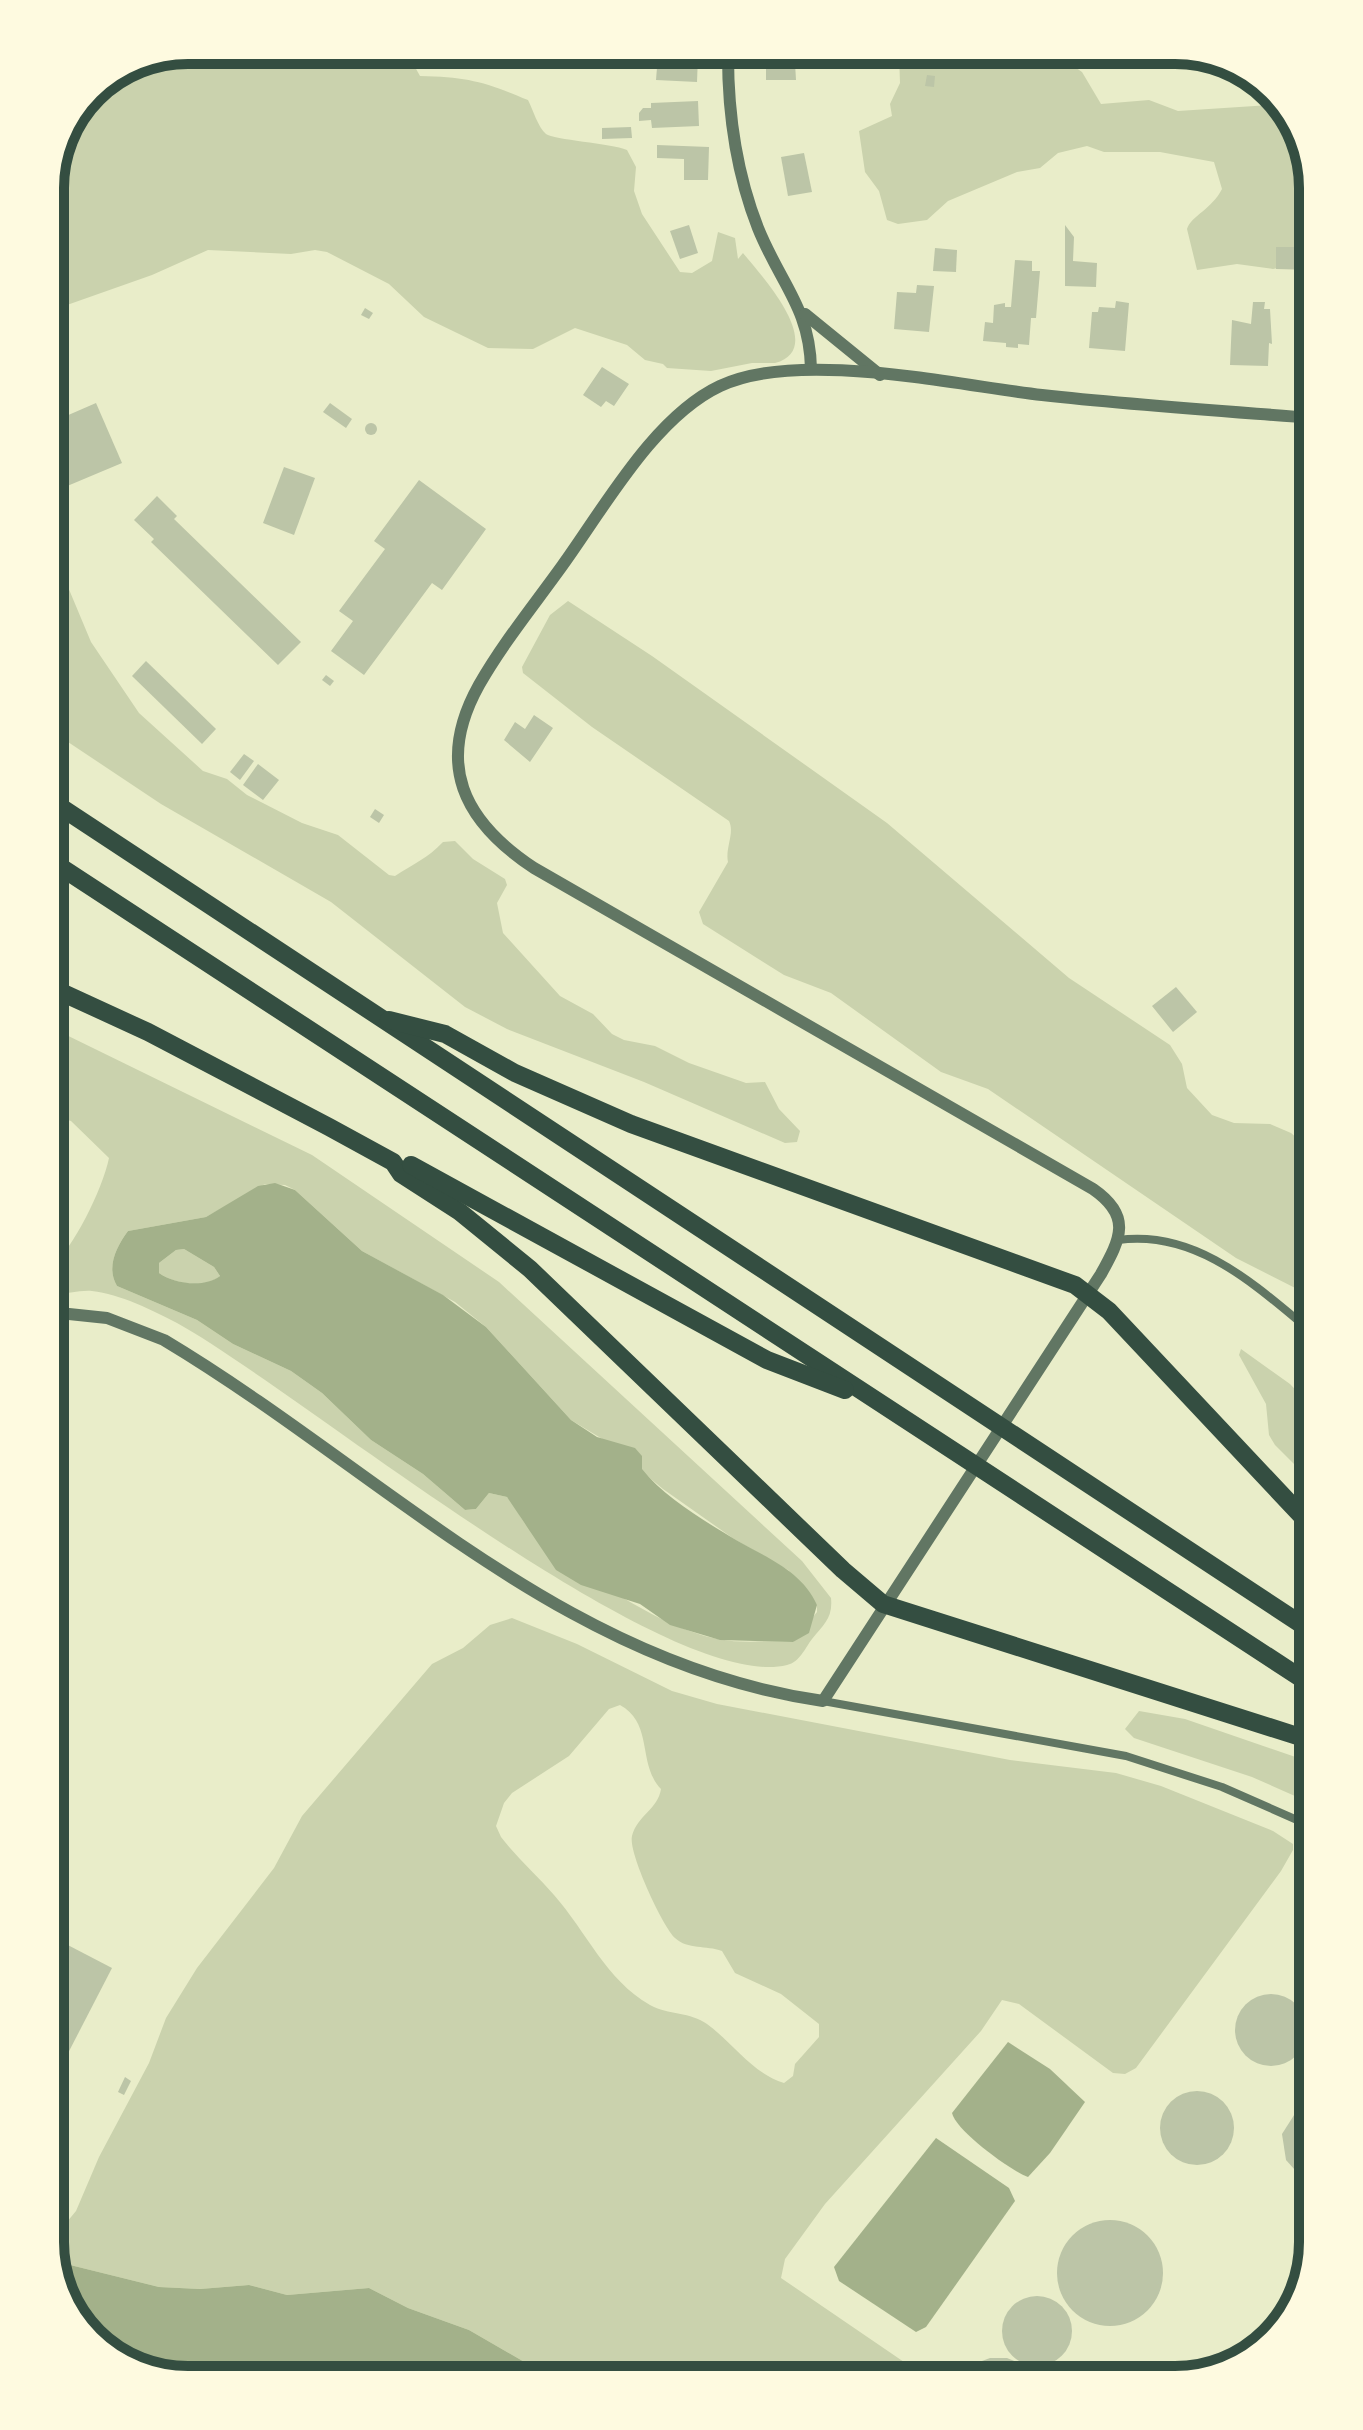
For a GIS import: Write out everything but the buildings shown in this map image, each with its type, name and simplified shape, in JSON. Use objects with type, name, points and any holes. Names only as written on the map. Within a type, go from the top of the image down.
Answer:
[{"type":"highway","points":[[64,809],[1299,1623]]},
{"type":"highway","points":[[64,869],[860,1393],[1299,1677]]},
{"type":"highway","points":[[64,993],[148,1032],[393,1162],[411,1166],[767,1360],[814,1380],[860,1393]]},
{"type":"highway","points":[[381,1019],[435,1030],[515,1073],[620,1119],[1059,1278],[1089,1294],[1299,1513]]},
{"type":"highway","points":[[393,1162],[401,1174],[460,1212],[530,1269],[843,1570],[883,1604],[1299,1737]]},
{"type":"street","points":[[728,64],[730,108],[741,172],[768,251],[797,304],[810,336],[811,369]]},
{"type":"street","points":[[797,304],[812,321],[880,375]]},
{"type":"street","points":[[823,1701],[883,1604],[1089,1294],[1118,1240],[1118,1216],[1101,1195],[534,868],[486,831],[464,792],[458,766],[459,734],[481,681],[656,439],[692,403],[721,385],[761,373],[811,369],[1046,395],[1299,417]]},
{"type":"street","points":[[1118,1240],[1160,1239],[1193,1248],[1232,1270],[1299,1322]]},
{"type":"street","points":[[64,1313],[107,1318],[164,1340],[516,1581],[596,1629],[714,1677],[823,1701],[1126,1756],[1222,1787],[1299,1821]]},
{"type":"shaded area","points":[[413,64],[420,76],[476,82],[528,100],[546,134],[627,150],[636,167],[634,191],[642,214],[680,272],[692,273],[712,261],[718,232],[735,238],[738,259],[743,253],[786,310],[795,342],[790,355],[775,363],[752,363],[711,371],[667,368],[645,360],[627,345],[575,328],[533,349],[488,348],[424,317],[389,284],[327,252],[315,250],[291,254],[208,250],[152,275],[64,306],[64,179],[68,156],[90,112],[106,95],[126,81],[171,65]]},
{"type":"shaded area","points":[[899,64],[1070,64],[1082,72],[1101,104],[1149,100],[1178,111],[1267,105],[1286,133],[1295,156],[1299,188],[1299,263],[1273,269],[1237,264],[1197,270],[1187,229],[1222,189],[1214,162],[1160,152],[1104,152],[1087,146],[1058,153],[1040,168],[1017,172],[948,201],[927,220],[898,224],[887,220],[879,191],[865,172],[859,131],[892,116],[890,104],[900,83]]},
{"type":"shaded area","points":[[64,577],[91,642],[139,713],[203,771],[227,779],[247,795],[302,823],[338,835],[389,875],[395,876],[426,857],[443,842],[455,841],[473,859],[505,879],[507,885],[497,903],[503,933],[560,996],[593,1014],[612,1034],[624,1040],[655,1046],[689,1063],[746,1083],[765,1082],[779,1109],[800,1131],[797,1142],[785,1143],[644,1082],[507,1029],[465,1007],[331,902],[161,804],[64,739]]},
{"type":"shaded area","points":[[568,601],[652,656],[887,823],[1069,978],[1170,1045],[1182,1064],[1187,1088],[1212,1115],[1234,1123],[1270,1124],[1299,1140],[1299,1290],[1236,1258],[988,1089],[941,1072],[831,993],[784,975],[703,924],[699,912],[728,862],[729,821],[592,727],[523,673],[522,667],[550,615]]},
{"type":"shaded area","points":[[64,1034],[312,1155],[499,1282],[802,1561],[831,1598],[827,1620],[799,1658],[787,1665],[731,1662],[657,1633],[572,1587],[481,1530],[177,1323],[114,1295],[87,1291],[64,1294],[64,1253],[86,1217],[109,1158],[71,1121],[64,1119]],"holes":[[[265,1184],[285,1185],[295,1190],[362,1251],[455,1302],[486,1327],[571,1420],[604,1440],[663,1489],[734,1539],[788,1570],[817,1605],[817,1612],[793,1642],[718,1639],[695,1633],[646,1611],[595,1580],[551,1547],[528,1527],[507,1497],[489,1493],[476,1509],[465,1510],[423,1474],[371,1440],[322,1393],[291,1371],[233,1344],[197,1320],[117,1286],[112,1265],[128,1231],[206,1217]]]},
{"type":"shaded area","points":[[275,1183],[295,1190],[362,1251],[443,1295],[486,1327],[571,1420],[597,1437],[635,1448],[642,1456],[642,1469],[674,1499],[793,1574],[817,1605],[809,1633],[793,1642],[720,1640],[670,1625],[640,1604],[581,1585],[556,1570],[507,1497],[489,1493],[476,1509],[465,1510],[423,1474],[371,1440],[322,1393],[291,1371],[233,1344],[197,1320],[117,1286],[112,1265],[128,1231],[206,1217],[258,1186]],"holes":[[[184,1249],[214,1267],[220,1276],[198,1283],[181,1282],[159,1273],[159,1263],[176,1250]]]},
{"type":"shaded area","points":[[184,1249],[214,1267],[220,1276],[206,1283],[190,1284],[159,1273],[159,1263],[176,1250]]},
{"type":"shaded area","points":[[1241,1349],[1299,1393],[1299,1469],[1269,1435],[1266,1404],[1239,1355]]},
{"type":"shaded area","points":[[512,1618],[577,1644],[672,1691],[717,1704],[1010,1760],[1116,1773],[1161,1786],[1273,1831],[1293,1844],[1293,1850],[1281,1871],[1136,2068],[1125,2074],[1113,2073],[1019,2004],[1002,2000],[981,2031],[825,2204],[785,2259],[781,2278],[904,2362],[904,2366],[531,2366],[469,2330],[408,2308],[369,2288],[287,2295],[249,2285],[200,2289],[159,2287],[66,2264],[64,2225],[76,2211],[99,2157],[149,2063],[166,2018],[197,1968],[274,1868],[302,1816],[432,1664],[463,1648],[490,1625]],"holes":[[[620,1705],[631,1713],[637,1723],[649,1768],[661,1789],[656,1802],[638,1823],[632,1844],[647,1888],[669,1931],[680,1942],[722,1951],[735,1973],[781,1994],[819,2024],[819,2037],[795,2064],[793,2076],[784,2083],[763,2073],[701,2020],[657,2008],[635,1995],[609,1969],[566,1909],[507,1845],[496,1826],[504,1803],[512,1793],[569,1756],[609,1709]]]},
{"type":"shaded area","points":[[1139,1711],[1185,1719],[1299,1758],[1299,1798],[1252,1777],[1134,1738],[1125,1729]]},
{"type":"shaded area","points":[[1008,2042],[1050,2069],[1085,2102],[1050,2153],[1028,2177],[973,2140],[952,2113]]},
{"type":"shaded area","points":[[936,2138],[1009,2188],[1015,2201],[926,2327],[916,2332],[839,2281],[834,2267]]},
{"type":"shaded area","points":[[66,2264],[159,2287],[200,2289],[249,2285],[287,2295],[369,2288],[408,2308],[469,2330],[531,2366],[163,2364],[119,2345],[95,2324],[77,2297]]}]
